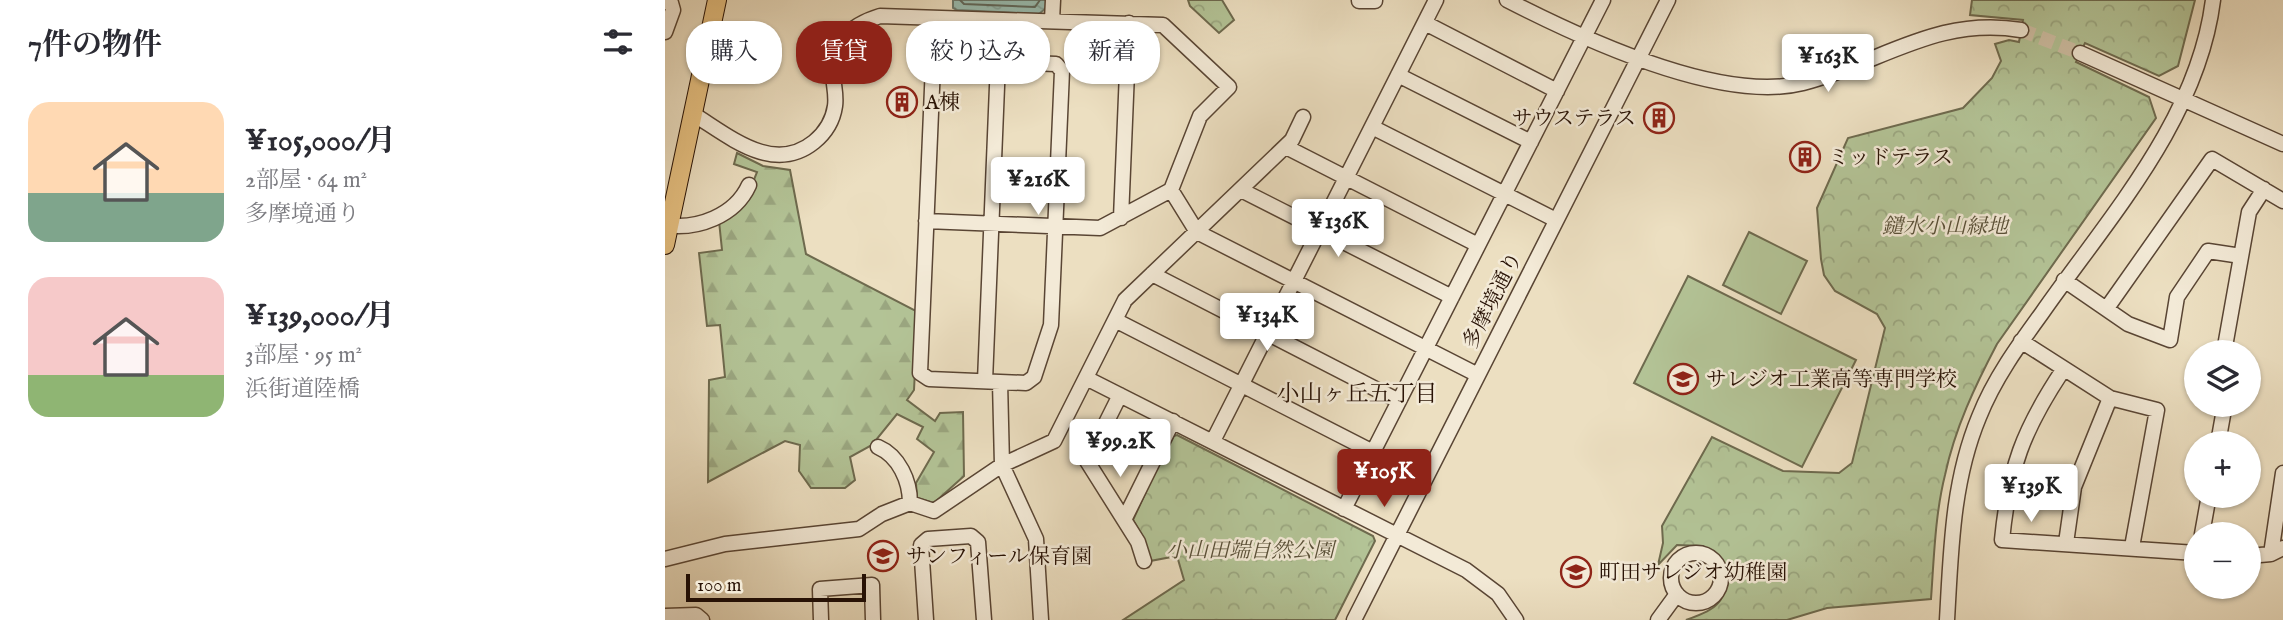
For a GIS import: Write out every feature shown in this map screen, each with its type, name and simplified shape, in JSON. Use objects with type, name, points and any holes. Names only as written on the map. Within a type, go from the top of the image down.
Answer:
[{"type":"main road","points":[[665,245],[667,225],[717,0]]},
{"type":"street","points":[[1052,0],[1052,20]]},
{"type":"street","points":[[1213,441],[1436,0]]},
{"type":"street","points":[[1507,0],[1583,39],[1731,85],[1777,87],[1816,79],[1932,34],[1979,26],[2021,30]]},
{"type":"street","points":[[1344,509],[1603,0]]},
{"type":"street","name":"多摩境通り","points":[[1354,620],[1668,0]]},
{"type":"street","points":[[1947,620],[1957,491],[1969,446],[1987,399],[2021,341],[2154,153],[2183,101],[2202,53],[2213,0]]},
{"type":"street","points":[[665,2],[671,3],[673,10],[665,32]]},
{"type":"street","points":[[693,114],[754,151],[789,155],[805,149],[827,128],[835,104],[833,67],[837,51],[843,37],[865,21],[895,14],[1078,21]]},
{"type":"street","points":[[1425,23],[1557,91]]},
{"type":"street","points":[[926,221],[1100,229],[1171,190],[1200,116],[1229,87],[1160,25]]},
{"type":"street","points":[[2080,53],[2283,144]]},
{"type":"street","points":[[932,84],[921,373],[929,379],[1026,383],[1034,377],[1051,324],[1062,71],[1056,64],[1050,64]]},
{"type":"street","points":[[1398,75],[1531,142]]},
{"type":"street","points":[[985,382],[997,84]]},
{"type":"street","points":[[1121,218],[1126,84]]},
{"type":"street","points":[[665,559],[725,544],[859,529],[882,514],[910,503],[934,511],[1002,465],[1054,441],[1125,300],[1286,147],[1303,117]]},
{"type":"street","points":[[1372,127],[1556,220]]},
{"type":"street","points":[[1286,147],[1478,245]]},
{"type":"street","points":[[2106,308],[2212,159],[2283,201]]},
{"type":"street","points":[[667,225],[687,226],[719,217],[744,197],[749,185]]},
{"type":"street","points":[[2226,340],[2249,212],[2264,189]]},
{"type":"street","points":[[1171,190],[1197,232],[1478,375]]},
{"type":"street","points":[[1241,190],[1452,297]]},
{"type":"street","points":[[2064,280],[2138,329],[2170,340],[2177,297],[2208,251],[2241,256]]},
{"type":"street","points":[[1152,274],[1399,401]]},
{"type":"street","points":[[1115,320],[1373,452]]},
{"type":"street","points":[[2021,341],[2110,398],[2157,410],[2132,547]]},
{"type":"street","points":[[2063,370],[2019,448],[2007,491],[2002,540],[2184,552]]},
{"type":"street","points":[[1086,378],[1484,581],[1516,620]]},
{"type":"street","points":[[1000,382],[1002,465],[1036,539],[1041,620]]},
{"type":"street","points":[[1120,395],[1087,461],[1138,542],[1143,561]]},
{"type":"street","points":[[2066,543],[2074,487],[2110,398]]},
{"type":"street","points":[[1125,519],[1173,421]]},
{"type":"street","points":[[878,447],[896,458],[910,490],[910,503]]},
{"type":"street","points":[[2277,551],[2283,473]]},
{"type":"street","points":[[926,620],[921,545],[928,539],[971,536],[978,542],[984,620]]},
{"type":"street","points":[[821,620],[820,589],[872,585],[873,620]]},
{"type":"street","points":[[1658,620],[1677,594]]},
{"type":"street","points":[[665,616],[696,615],[702,620]]},
{"type":"green space","points":[[1188,0],[1222,0],[1234,20],[1219,33],[1190,6]]},
{"type":"green space","name":"鑓水小山緑地","points":[[1972,0],[2195,0],[2178,66],[2159,76],[2085,43],[2076,62],[2149,97],[2156,118],[1997,344],[1974,392],[1954,441],[1942,490],[1935,537],[1931,599],[1827,608],[1787,620],[1686,620],[1707,611],[1719,602],[1725,588],[1726,566],[1703,546],[1677,545],[1658,565],[1663,543],[1662,526],[1712,437],[1783,471],[1839,473],[1852,463],[1885,328],[1877,314],[1835,291],[1824,275],[1817,208],[1848,138],[1963,108],[1992,78],[2001,61],[1995,44],[2009,40],[2019,42],[2023,20],[1970,15]]},
{"type":"green space","points":[[737,153],[763,166],[790,170],[806,254],[918,312],[914,390],[907,400],[935,421],[940,413],[963,412],[964,476],[934,503],[917,498],[916,483],[934,452],[917,439],[923,427],[897,414],[872,445],[850,457],[855,480],[845,488],[811,488],[799,471],[800,445],[785,441],[708,482],[709,380],[725,377],[720,325],[707,326],[699,253],[722,250],[719,221],[745,202],[757,172],[734,164]]},
{"type":"green space","points":[[1749,232],[1807,261],[1781,314],[1723,285]]},
{"type":"green space","points":[[1688,276],[1856,360],[1802,467],[1634,383]]},
{"type":"green space","name":"小山田端自然公園","points":[[1177,435],[1373,536],[1375,541],[1335,620],[1123,620],[1184,580],[1177,556],[1150,561],[1144,539],[1133,520],[1171,437]]},
{"type":"water","points":[[953,0],[1047,0],[1046,8],[1039,14],[957,10],[953,8]]},
{"type":"tunnel","points":[[2021,30],[2080,53]]},
{"type":"place","name":"A棟","points":[[902,102]]},
{"type":"place","name":"サウステラス","points":[[1659,118]]},
{"type":"place","name":"ミッドテラス","points":[[1805,157]]},
{"type":"place","name":"サレジオ工業高等専門学校","points":[[1683,379]]},
{"type":"place","name":"サンフィール保育園","points":[[883,556]]},
{"type":"place","name":"町田サレジオ幼稚園","points":[[1576,572]]},
{"type":"district","name":"小山ヶ丘五丁目","points":[[1357,393]]}]
